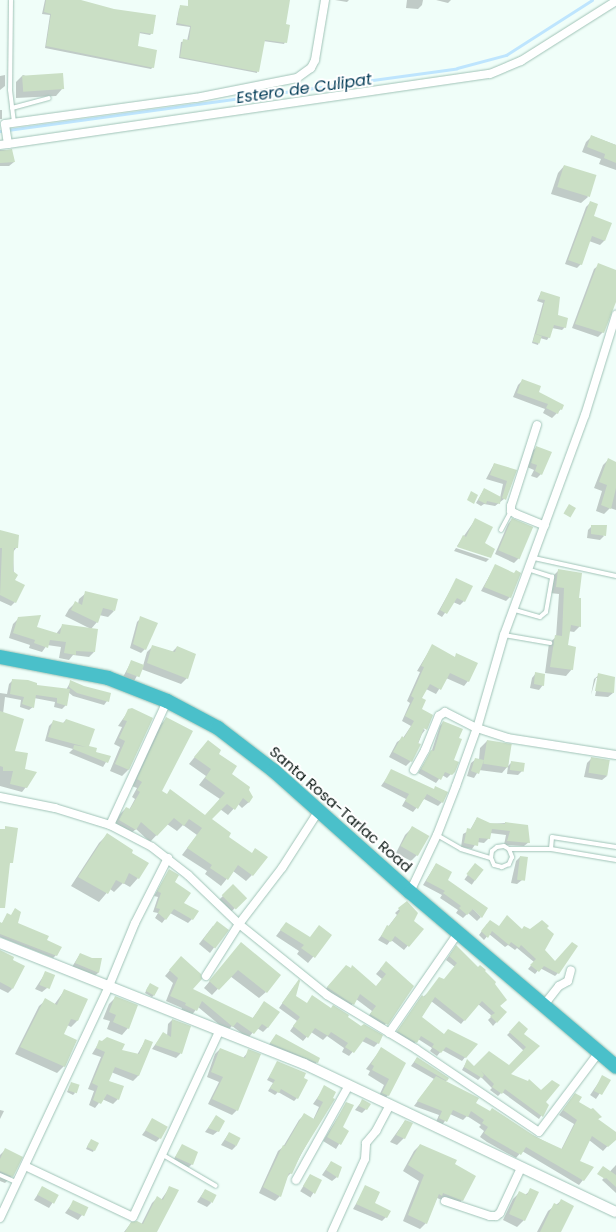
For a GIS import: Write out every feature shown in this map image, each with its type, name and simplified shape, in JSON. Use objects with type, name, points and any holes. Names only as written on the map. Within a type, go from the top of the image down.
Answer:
[{"type":"highway","name":"Santa Rosa-Tarlac Road","points":[[0,658],[108,678],[167,701],[203,719],[232,738],[616,1067]]},
{"type":"street","points":[[325,0],[315,60],[311,68],[297,78],[196,98],[6,125],[5,143],[490,74],[512,66],[616,0]]},
{"type":"street","points":[[410,892],[438,835],[476,728],[504,635],[530,570],[585,415],[616,315]]},
{"type":"street","points":[[537,425],[514,493],[511,511],[545,526]]},
{"type":"street","points":[[110,825],[167,701]]},
{"type":"street","points":[[414,770],[441,712],[460,717],[476,728],[507,738],[616,755]]},
{"type":"street","points":[[0,797],[55,808],[110,825],[168,858],[239,924],[283,957],[327,995],[389,1033],[539,1132],[599,1052]]},
{"type":"street","points":[[206,976],[239,924],[282,868],[318,812]]},
{"type":"street","points":[[0,1218],[110,986],[135,923],[168,858]]},
{"type":"street","points":[[389,1033],[458,933]]},
{"type":"street","points":[[0,943],[220,1030],[349,1085],[616,1212]]},
{"type":"street","points":[[544,1006],[559,986],[568,981],[571,970]]},
{"type":"street","points":[[25,1166],[133,1217],[220,1030]]},
{"type":"street","points":[[296,1180],[349,1085]]},
{"type":"street","points":[[332,1232],[365,1159],[366,1143],[376,1131],[390,1105]]},
{"type":"street","points":[[445,1200],[490,1216],[496,1216],[500,1213],[521,1168]]},
{"type":"lane","points":[[6,125],[12,108],[10,90],[11,0]]},
{"type":"lane","points":[[12,108],[49,98]]},
{"type":"lane","points":[[501,530],[511,511]]},
{"type":"lane","points":[[534,558],[616,576]]},
{"type":"lane","points":[[514,610],[540,617],[546,612],[552,577],[530,570]]},
{"type":"lane","points":[[504,635],[550,643]]},
{"type":"lane","points":[[438,835],[462,849],[490,858],[494,865],[502,867],[509,864],[512,857],[509,850],[504,846],[497,847],[492,851],[490,858]]},
{"type":"lane","points":[[551,849],[552,837],[616,847]]},
{"type":"lane","points":[[509,850],[551,849],[616,860]]},
{"type":"lane","points":[[163,1155],[216,1186]]},
{"type":"lane","points":[[0,1175],[17,1182]]},
{"type":"building","points":[[46,0],[81,0],[114,9],[156,15],[153,34],[140,32],[138,46],[157,50],[154,68],[46,46],[51,14],[44,12]]},
{"type":"building","points":[[188,0],[290,0],[286,24],[290,25],[287,43],[265,40],[259,72],[180,57],[183,39],[189,40],[191,26],[177,23],[180,5],[188,6]]},
{"type":"building","points":[[63,73],[64,89],[23,92],[22,76]]},
{"type":"building","points":[[591,135],[616,145],[616,163],[604,158],[605,154],[587,147]]},
{"type":"building","points":[[12,149],[15,162],[0,163],[0,151]]},
{"type":"building","points":[[564,165],[597,175],[590,197],[557,187]]},
{"type":"building","points":[[590,201],[598,204],[594,216],[612,223],[605,241],[592,236],[582,265],[568,260]]},
{"type":"building","points":[[598,263],[616,270],[616,302],[604,333],[575,324]]},
{"type":"building","points":[[541,291],[560,297],[558,315],[568,318],[566,328],[554,325],[550,338],[536,334],[545,300],[539,299]]},
{"type":"building","points":[[535,334],[542,336],[540,344],[533,342]]},
{"type":"building","points":[[522,379],[541,386],[539,392],[564,405],[562,410],[560,409],[558,414],[546,408],[548,404],[517,393]]},
{"type":"building","points":[[536,446],[552,452],[542,475],[535,471],[537,465],[531,463]]},
{"type":"building","points":[[608,458],[616,462],[616,488],[611,509],[601,505],[607,485],[599,482]]},
{"type":"building","points":[[494,463],[517,470],[506,500],[502,498],[507,481],[490,475]]},
{"type":"building","points":[[484,488],[501,497],[500,504],[487,501],[486,504],[478,500]]},
{"type":"building","points":[[471,491],[478,495],[474,504],[467,500]]},
{"type":"building","points":[[569,504],[576,508],[570,518],[564,514]]},
{"type":"building","points":[[475,518],[493,527],[485,543],[495,549],[491,558],[457,547],[463,535],[466,537]]},
{"type":"building","points":[[512,518],[533,527],[519,559],[498,550]]},
{"type":"building","points":[[591,525],[607,525],[606,536],[591,534]]},
{"type":"building","points":[[0,530],[19,535],[18,548],[14,548],[13,571],[18,575],[15,580],[25,585],[16,603],[0,595],[2,548],[0,548]]},
{"type":"building","points":[[495,564],[514,573],[516,570],[521,573],[511,598],[484,587]]},
{"type":"building","points":[[558,569],[582,573],[579,598],[581,598],[581,627],[571,625],[568,645],[576,647],[573,670],[550,667],[555,635],[562,636],[564,588],[556,587]]},
{"type":"building","points":[[456,578],[473,586],[465,602],[457,598],[447,614],[440,610]]},
{"type":"building","points":[[85,591],[118,599],[115,611],[103,608],[98,623],[71,610],[75,601],[82,605]]},
{"type":"building","points":[[41,615],[37,627],[60,634],[62,624],[98,629],[95,652],[76,651],[76,655],[64,653],[66,642],[50,640],[48,648],[34,643],[35,640],[13,633],[18,617]]},
{"type":"building","points":[[140,616],[158,623],[146,650],[133,644]]},
{"type":"building","points":[[432,644],[455,657],[456,653],[478,663],[469,682],[450,673],[441,690],[430,684],[422,698],[426,700],[422,709],[433,715],[427,730],[424,728],[418,743],[421,744],[412,762],[393,752],[402,736],[404,738],[414,721],[405,716],[414,698],[411,696],[424,667],[421,666]]},
{"type":"building","points":[[152,645],[175,652],[177,646],[196,654],[188,679],[147,663]]},
{"type":"building","points":[[131,660],[144,665],[139,677],[126,672]]},
{"type":"building","points":[[535,672],[545,674],[544,686],[534,684]]},
{"type":"building","points":[[598,673],[615,677],[614,693],[595,691]]},
{"type":"building","points":[[12,679],[28,680],[37,683],[37,685],[70,689],[67,706],[57,703],[57,698],[36,695],[34,708],[22,704],[24,697],[10,694]]},
{"type":"building","points":[[70,680],[111,693],[109,702],[77,693],[69,687]]},
{"type":"building","points":[[132,708],[153,718],[129,770],[115,764],[125,741],[119,738],[127,721],[123,720],[128,709]]},
{"type":"building","points":[[0,711],[24,719],[15,751],[28,753],[25,769],[37,772],[27,788],[10,784],[13,771],[3,771],[3,767],[0,766]]},
{"type":"building","points":[[166,717],[193,731],[162,791],[167,794],[170,789],[205,815],[225,793],[205,778],[211,769],[194,757],[208,740],[221,750],[219,754],[237,766],[232,774],[250,787],[249,790],[253,797],[249,803],[243,798],[235,810],[227,804],[212,819],[231,833],[229,837],[252,853],[255,848],[268,857],[253,876],[238,865],[228,880],[210,868],[212,865],[187,848],[202,828],[189,819],[184,826],[174,818],[157,836],[141,822],[136,830],[119,820],[126,807],[130,809],[140,792],[137,790],[142,782],[137,779]]},
{"type":"building","points":[[66,719],[95,729],[89,746],[97,748],[96,752],[111,756],[108,763],[73,749],[74,745],[86,747],[48,737],[53,720],[64,723]]},
{"type":"building","points":[[443,721],[463,729],[459,738],[462,739],[454,760],[459,762],[455,772],[452,775],[445,772],[441,780],[421,769],[431,750],[434,751]]},
{"type":"building","points":[[487,740],[512,744],[508,768],[483,764]]},
{"type":"building","points":[[591,757],[610,760],[607,776],[588,773]]},
{"type":"building","points":[[475,758],[484,760],[479,774],[471,771]]},
{"type":"building","points":[[511,761],[525,763],[524,772],[510,770]]},
{"type":"building","points":[[391,769],[434,789],[435,786],[448,792],[443,803],[427,794],[418,809],[405,801],[409,794],[384,782]]},
{"type":"building","points":[[477,817],[490,823],[505,824],[505,822],[528,825],[530,843],[507,841],[510,831],[492,829],[490,839],[479,838],[478,846],[464,843],[467,828],[471,829]]},
{"type":"building","points":[[5,826],[18,828],[13,863],[10,863],[5,908],[0,908],[0,829],[5,829]]},
{"type":"building","points":[[412,826],[429,836],[418,856],[400,846]]},
{"type":"building","points":[[107,833],[133,850],[132,853],[149,863],[139,879],[129,873],[124,884],[116,880],[108,894],[78,877]]},
{"type":"building","points":[[520,856],[528,857],[525,881],[517,880]]},
{"type":"building","points":[[436,863],[452,872],[448,880],[488,908],[482,918],[473,909],[467,915],[459,908],[461,906],[443,893],[445,891],[426,881]]},
{"type":"building","points":[[475,863],[484,870],[475,881],[466,874]]},
{"type":"building","points":[[169,869],[179,875],[175,882],[191,893],[184,903],[199,911],[193,920],[174,909],[166,920],[158,913],[160,909],[156,908],[161,893],[157,891]]},
{"type":"building","points":[[233,884],[247,898],[236,909],[222,895]]},
{"type":"building","points":[[407,901],[418,913],[414,921],[424,929],[409,947],[395,936],[391,942],[381,936],[387,925],[389,926],[400,911],[398,908]]},
{"type":"building","points":[[15,908],[21,912],[18,923],[49,936],[47,940],[62,947],[57,956],[0,934],[0,922],[2,923],[7,913],[11,915]]},
{"type":"building","points":[[507,915],[522,929],[524,926],[530,929],[542,920],[549,926],[547,928],[554,934],[545,950],[555,961],[572,942],[578,946],[559,974],[544,966],[539,972],[530,965],[536,959],[521,945],[519,948],[511,942],[509,945],[492,931],[488,938],[481,931],[490,920],[499,926]]},
{"type":"building","points":[[217,921],[229,930],[215,948],[203,939]]},
{"type":"building","points":[[286,922],[310,937],[319,925],[332,935],[315,958],[301,948],[304,945],[280,930]]},
{"type":"building","points":[[241,942],[281,975],[267,993],[238,970],[219,990],[209,981]]},
{"type":"building","points":[[456,945],[478,967],[480,965],[486,970],[507,1000],[500,1006],[507,1012],[497,1023],[490,1016],[495,1013],[482,1001],[465,1021],[435,997],[422,1017],[444,1034],[448,1029],[478,1044],[466,1058],[446,1047],[441,1053],[432,1047],[434,1044],[421,1036],[417,1043],[397,1031],[422,995],[424,997],[439,977],[444,979],[457,963],[449,956]]},
{"type":"building","points":[[0,950],[14,957],[13,960],[25,966],[13,989],[0,982]]},
{"type":"building","points":[[80,953],[92,958],[102,958],[99,973],[75,963]]},
{"type":"building","points":[[181,956],[201,974],[202,979],[193,989],[253,1018],[264,1001],[280,1012],[268,1028],[262,1024],[254,1034],[237,1022],[233,1027],[202,1001],[197,1011],[185,1005],[186,1003],[170,996],[178,978],[169,970]]},
{"type":"building","points":[[386,961],[414,986],[388,1025],[370,1014],[376,1006],[360,994],[354,1005],[327,987],[346,965],[351,968],[352,965],[376,986],[386,974],[380,969]]},
{"type":"building","points":[[45,971],[55,975],[50,989],[39,985]]},
{"type":"building","points":[[299,979],[296,996],[307,1003],[312,995],[331,1008],[333,1005],[349,1015],[348,1017],[361,1026],[364,1024],[383,1035],[379,1044],[366,1037],[354,1053],[345,1047],[348,1043],[331,1032],[328,1036],[315,1028],[308,1038],[293,1026],[300,1017],[282,1003]]},
{"type":"building","points":[[150,983],[159,988],[154,996],[146,991]]},
{"type":"building","points":[[64,989],[88,999],[78,1021],[71,1019],[64,1034],[77,1040],[65,1067],[20,1047],[45,998],[57,1005]]},
{"type":"building","points":[[115,996],[138,1005],[129,1029],[113,1022],[116,1015],[109,1012]]},
{"type":"building","points":[[172,1019],[191,1026],[182,1054],[155,1045],[163,1032],[171,1037]]},
{"type":"building","points":[[519,1021],[528,1029],[524,1034],[540,1046],[511,1074],[528,1081],[529,1079],[541,1090],[552,1080],[560,1085],[546,1102],[549,1105],[543,1117],[505,1089],[502,1094],[492,1087],[494,1084],[481,1071],[484,1075],[482,1078],[464,1067],[467,1059],[474,1066],[489,1051],[509,1065],[526,1047],[509,1032]]},
{"type":"building","points":[[276,1034],[320,1058],[318,1063],[270,1043]]},
{"type":"building","points":[[107,1037],[125,1044],[122,1050],[139,1054],[145,1039],[153,1042],[139,1076],[115,1067],[109,1081],[124,1086],[119,1100],[107,1094],[101,1104],[93,1100],[98,1086],[92,1083],[105,1052],[96,1048],[99,1040],[102,1041]]},
{"type":"building","points":[[381,1047],[406,1063],[389,1096],[382,1093],[389,1079],[372,1070],[374,1066],[371,1064]]},
{"type":"building","points":[[220,1048],[245,1058],[248,1049],[261,1054],[238,1111],[212,1099],[223,1077],[211,1072]]},
{"type":"building","points":[[417,1057],[449,1078],[447,1081],[414,1062]]},
{"type":"building","points":[[277,1061],[306,1073],[304,1078],[308,1080],[298,1099],[281,1089],[279,1093],[270,1088],[275,1080],[269,1077]]},
{"type":"building","points":[[602,1075],[611,1080],[602,1095],[594,1091]]},
{"type":"building","points":[[436,1076],[479,1098],[476,1103],[490,1111],[492,1108],[536,1137],[562,1149],[577,1120],[563,1110],[575,1093],[582,1097],[579,1102],[591,1109],[593,1108],[602,1117],[598,1119],[616,1132],[616,1140],[608,1147],[592,1136],[580,1161],[594,1167],[584,1181],[526,1147],[521,1155],[491,1138],[484,1133],[488,1127],[482,1123],[484,1120],[471,1111],[468,1117],[453,1110],[447,1122],[439,1118],[442,1111],[417,1101]]},
{"type":"building","points":[[71,1082],[80,1085],[77,1093],[68,1091]]},
{"type":"building","points":[[324,1085],[336,1092],[333,1098],[335,1099],[301,1154],[292,1174],[289,1173],[281,1197],[263,1187],[283,1145],[285,1146],[304,1113],[314,1119],[323,1102],[317,1099]]},
{"type":"building","points":[[362,1099],[371,1104],[367,1110],[359,1106]]},
{"type":"building","points":[[346,1102],[354,1105],[343,1127],[349,1131],[341,1145],[327,1137]]},
{"type":"building","points":[[216,1115],[225,1121],[219,1132],[208,1128]]},
{"type":"building","points":[[152,1118],[168,1127],[161,1139],[145,1130]]},
{"type":"building","points":[[405,1120],[413,1123],[405,1139],[396,1135]]},
{"type":"building","points":[[229,1132],[241,1138],[236,1146],[225,1140]]},
{"type":"building","points":[[91,1139],[99,1143],[95,1151],[87,1147]]},
{"type":"building","points":[[182,1144],[198,1152],[193,1165],[175,1157]]},
{"type":"building","points":[[420,1144],[457,1160],[455,1164],[476,1176],[463,1201],[443,1193],[442,1196],[439,1194],[427,1224],[408,1215],[424,1175],[408,1165]]},
{"type":"building","points":[[5,1148],[23,1157],[13,1177],[0,1171],[0,1159]]},
{"type":"building","points":[[331,1161],[342,1167],[338,1178],[326,1170]]},
{"type":"building","points":[[603,1166],[616,1175],[616,1187],[606,1178],[597,1174]]},
{"type":"building","points":[[310,1174],[322,1180],[315,1194],[303,1186]]},
{"type":"building","points":[[365,1185],[380,1192],[375,1203],[391,1211],[387,1218],[356,1204]]},
{"type":"building","points":[[42,1186],[59,1195],[54,1204],[37,1195]]},
{"type":"building","points":[[169,1186],[179,1190],[157,1232],[125,1232],[131,1222],[137,1221],[143,1224],[157,1196],[163,1200]]},
{"type":"building","points":[[530,1188],[539,1192],[525,1221],[509,1214],[519,1191],[527,1195]]},
{"type":"building","points":[[205,1189],[217,1195],[212,1203],[201,1197]]},
{"type":"building","points":[[561,1199],[574,1206],[561,1232],[540,1232],[554,1203],[558,1205]]},
{"type":"building","points":[[73,1200],[88,1207],[84,1216],[69,1209]]},
{"type":"waterway","name":"Estero de Culipat","points":[[0,131],[457,68],[506,55],[592,0]]}]
